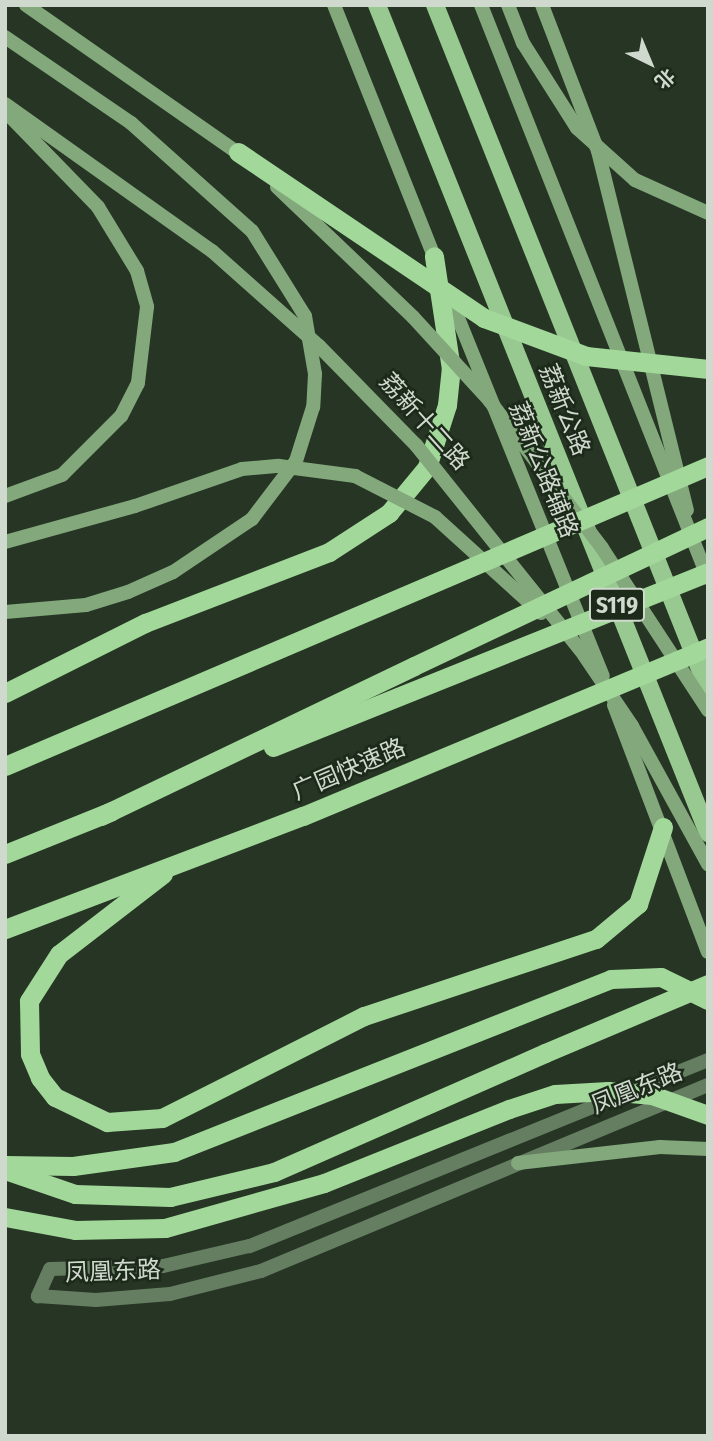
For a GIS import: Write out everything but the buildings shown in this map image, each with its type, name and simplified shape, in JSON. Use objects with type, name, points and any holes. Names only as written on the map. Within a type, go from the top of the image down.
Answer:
[{"type":"highway","points":[[238,152],[484,318],[586,356],[708,369]]},
{"type":"highway","points":[[5,693],[145,623],[288,570],[365,533],[427,467],[447,405],[451,369],[433,256]]},
{"type":"highway","points":[[5,766],[708,466]]},
{"type":"highway","points":[[101,816],[708,527]]},
{"type":"highway","name":"广园快速路","points":[[5,854],[708,572]]},
{"type":"highway","name":"广园快速路","points":[[5,929],[163,874],[708,647]]},
{"type":"highway","points":[[163,874],[59,954],[29,1001],[30,1054],[40,1078],[55,1097],[107,1122],[162,1118],[352,1021],[596,939],[638,904],[663,827]]},
{"type":"highway","points":[[5,1167],[73,1166],[174,1152],[611,979],[661,977],[708,1000]]},
{"type":"highway","points":[[5,1167],[75,1194],[170,1197],[274,1172],[708,984]]},
{"type":"highway","points":[[5,1217],[120,1231],[223,1215],[555,1094],[652,1095],[708,1115]]},
{"type":"main road","points":[[26,5],[238,152],[341,244],[489,400],[602,548],[708,710]]},
{"type":"main road","name":"荔新公路辅路","points":[[334,5],[663,827],[708,952]]},
{"type":"main road","name":"荔新公路","points":[[377,5],[708,833]]},
{"type":"main road","name":"荔新公路","points":[[435,5],[708,689]]},
{"type":"main road","points":[[481,5],[613,347],[708,578]]},
{"type":"main road","points":[[508,5],[529,54],[577,128],[635,180],[708,213]]},
{"type":"main road","points":[[542,5],[598,151],[694,545]]},
{"type":"main road","points":[[5,37],[131,123],[252,231],[305,316],[315,374],[313,407],[296,461],[252,519],[173,572],[128,592],[86,605],[5,612]]},
{"type":"main road","name":"荔新十二路","points":[[5,104],[160,211],[320,346],[464,500],[584,655],[632,726],[708,864]]},
{"type":"main road","points":[[5,111],[98,207],[137,271],[147,307],[138,383],[121,416],[62,475],[5,496]]},
{"type":"main road","points":[[5,542],[77,527],[242,470],[279,466],[355,476],[435,517],[584,655]]},
{"type":"main road","points":[[518,1163],[660,1147],[708,1149]]},
{"type":"street","name":"凤凰东路","points":[[708,1060],[249,1246],[163,1266],[50,1269],[38,1296],[96,1300],[170,1294],[261,1271],[708,1085]]}]
